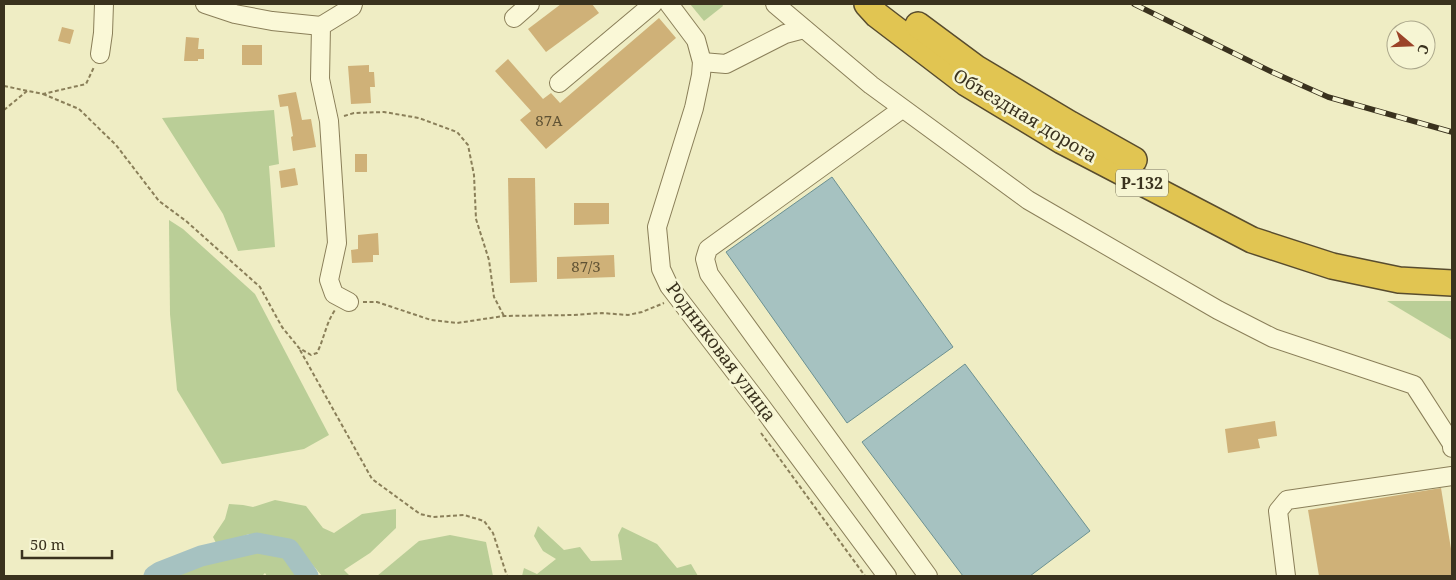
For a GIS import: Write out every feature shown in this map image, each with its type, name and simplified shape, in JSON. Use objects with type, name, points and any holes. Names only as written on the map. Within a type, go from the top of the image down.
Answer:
[{"type":"highway","name":"Объездная дорога","points":[[867,4],[877,15],[966,84],[1062,141],[1252,240],[1332,266],[1399,280],[1452,283]]},
{"type":"highway","name":"Объездная дорога","points":[[890,4],[976,68],[1070,124],[1242,219],[1329,249],[1399,265],[1452,267]]},
{"type":"street","points":[[100,54],[104,4]]},
{"type":"street","points":[[205,4],[235,14],[272,21],[321,26],[352,7],[353,4]]},
{"type":"street","points":[[514,18],[530,4]]},
{"type":"street","points":[[559,83],[653,4]]},
{"type":"street","name":"Родниковая улица","points":[[668,4],[696,40],[702,62],[694,108],[658,227],[662,269],[669,286],[887,576]]},
{"type":"street","points":[[775,4],[902,109],[1028,200],[1218,310],[1273,338],[1414,385],[1452,444],[1452,448]]},
{"type":"street","points":[[321,26],[320,79],[329,121],[336,243],[330,280],[334,294],[349,302]]},
{"type":"street","points":[[702,62],[726,64],[785,34],[804,29]]},
{"type":"street","points":[[902,109],[708,249],[705,259],[709,274],[928,576]]},
{"type":"street","points":[[1286,576],[1278,511],[1287,500],[1452,476]]},
{"type":"path","points":[[4,86],[43,94],[86,84],[100,54]]},
{"type":"path","points":[[4,110],[27,91]]},
{"type":"path","points":[[329,121],[354,113],[384,112],[410,117],[458,132],[468,145],[474,175],[476,219],[489,260],[494,296],[504,316]]},
{"type":"path","points":[[299,348],[372,479],[420,514],[433,517],[464,515],[484,521],[493,533],[507,576]]},
{"type":"path","points":[[760,432],[866,576]]},
{"type":"green space","points":[[690,4],[722,4],[723,6],[704,21]]},
{"type":"green space","points":[[274,110],[279,164],[269,166],[275,247],[238,251],[223,214],[162,118]]},
{"type":"green space","points":[[169,220],[183,229],[255,294],[329,435],[304,449],[222,464],[177,390],[170,314]]},
{"type":"green space","points":[[1387,301],[1452,301],[1452,340]]},
{"type":"green space","points":[[275,500],[306,506],[323,528],[334,533],[362,514],[396,509],[396,528],[370,553],[344,570],[350,576],[322,576],[299,549],[249,534],[217,545],[213,537],[225,519],[229,504],[253,507]]},
{"type":"green space","points":[[538,526],[564,550],[580,547],[591,561],[622,560],[618,535],[622,527],[657,544],[677,568],[691,564],[698,576],[522,576],[524,568],[537,574],[556,559],[543,551],[534,536]]},
{"type":"green space","points":[[450,535],[486,542],[493,576],[377,576],[419,541]]},
{"type":"green space","points":[[250,549],[286,554],[298,576],[267,576],[265,573],[262,576],[167,576]]},
{"type":"water","points":[[832,177],[953,347],[847,423],[726,252]]},
{"type":"water","points":[[965,364],[1090,531],[1030,576],[963,576],[862,442]]},
{"type":"building","points":[[561,4],[592,4],[599,13],[546,52],[528,29]]},
{"type":"building","points":[[659,18],[676,38],[546,149],[520,120],[531,111],[495,71],[508,59],[543,99],[551,93],[560,103]]},
{"type":"building","points":[[62,27],[74,30],[70,44],[58,41]]},
{"type":"building","points":[[186,37],[199,38],[198,49],[204,49],[204,59],[184,61]]},
{"type":"building","points":[[242,45],[262,45],[262,65],[242,65]]},
{"type":"building","points":[[369,65],[369,72],[374,72],[375,87],[370,87],[371,103],[351,104],[348,66]]},
{"type":"building","points":[[296,92],[302,120],[311,119],[316,147],[293,151],[291,137],[293,136],[288,106],[280,107],[278,95]]},
{"type":"building","points":[[355,154],[367,154],[367,172],[355,172]]},
{"type":"building","points":[[295,168],[298,185],[281,188],[279,171]]},
{"type":"building","points":[[508,178],[535,178],[537,282],[510,283]]},
{"type":"building","points":[[574,203],[609,203],[609,224],[574,225]]},
{"type":"building","points":[[378,233],[379,255],[373,255],[373,262],[352,263],[351,250],[358,249],[358,235]]},
{"type":"building","points":[[614,255],[615,277],[557,279],[557,257]]},
{"type":"building","points":[[1275,421],[1277,436],[1258,439],[1260,448],[1228,453],[1225,429]]},
{"type":"building","points":[[1441,488],[1452,555],[1452,576],[1319,576],[1308,510]]},
{"type":"waterway","points":[[154,576],[201,556],[257,543],[289,549],[308,576]]},
{"type":"railway","points":[[1134,4],[1272,72],[1328,97],[1452,132]]}]
